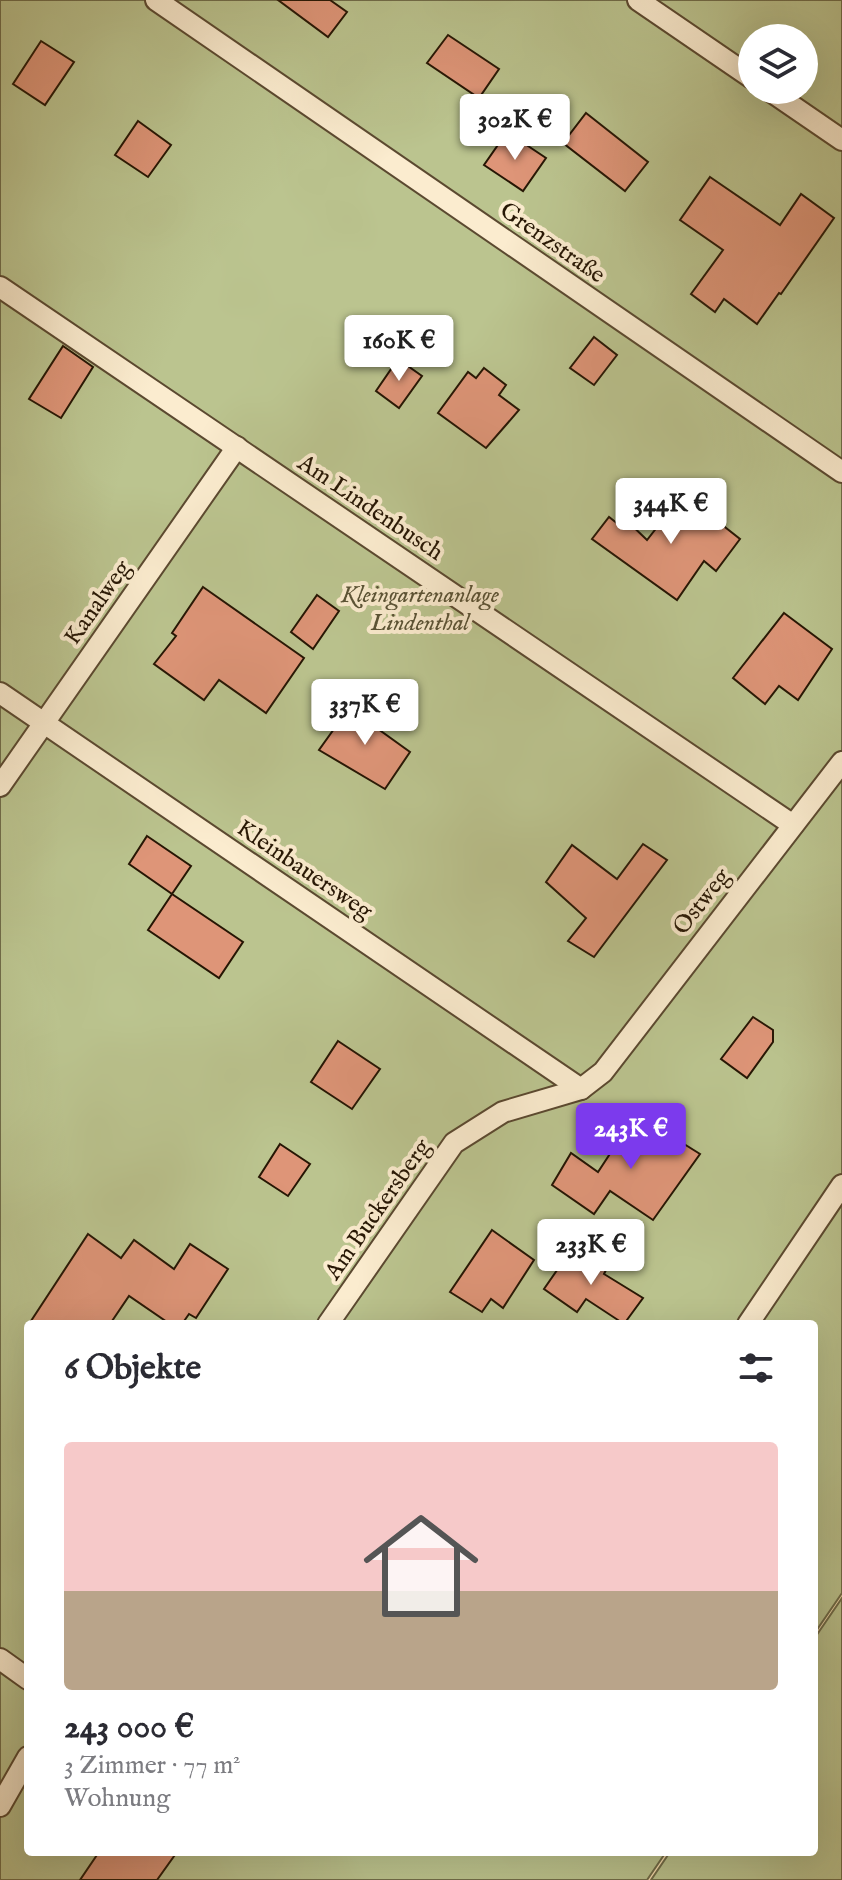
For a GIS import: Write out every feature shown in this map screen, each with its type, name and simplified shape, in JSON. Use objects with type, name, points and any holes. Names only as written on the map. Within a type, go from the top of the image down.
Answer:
[{"type":"lane","name":"Grenzstraße","points":[[156,0],[842,472]]},
{"type":"lane","points":[[638,0],[738,68]]},
{"type":"lane","points":[[789,104],[842,140]]},
{"type":"lane","name":"Am Lindenbusch","points":[[0,287],[793,825]]},
{"type":"lane","name":"Kanalweg","points":[[0,786],[237,447]]},
{"type":"lane","name":"Kleinbauersweg","points":[[0,693],[581,1089]]},
{"type":"lane","name":"Ostweg","points":[[603,1072],[842,762]]},
{"type":"lane","name":"Am Buckersberg","points":[[331,1320],[454,1143],[503,1112],[581,1089],[603,1072]]},
{"type":"lane","points":[[751,1320],[842,1185]]},
{"type":"lane","points":[[0,1659],[24,1676]]},
{"type":"lane","points":[[0,1806],[24,1764]]},
{"type":"green space","name":"Kleingartenanlage Lindenthal","points":[[0,0],[842,0],[842,1593],[818,1628],[818,1320],[24,1320],[24,1856],[663,1856],[647,1880],[0,1880]]},
{"type":"green space","points":[[842,1598],[842,1880],[651,1880],[667,1856],[818,1856],[818,1633]]},
{"type":"building","points":[[278,0],[330,0],[347,12],[328,37]]},
{"type":"building","points":[[448,35],[499,69],[479,98],[427,63]]},
{"type":"building","points":[[41,41],[74,62],[45,105],[13,84]]},
{"type":"building","points":[[586,113],[648,162],[625,191],[563,143]]},
{"type":"building","points":[[138,121],[171,145],[148,177],[115,155]]},
{"type":"building","points":[[507,132],[546,158],[523,191],[484,165]]},
{"type":"building","points":[[710,177],[780,225],[801,194],[834,218],[757,324],[724,299],[715,312],[691,294],[723,250],[680,220]]},
{"type":"building","points":[[594,337],[617,355],[594,385],[570,368]]},
{"type":"building","points":[[63,346],[93,367],[61,418],[29,399]]},
{"type":"building","points":[[398,359],[422,376],[399,408],[376,391]]},
{"type":"building","points":[[484,368],[506,385],[499,395],[519,410],[486,448],[438,413],[468,372],[476,378]]},
{"type":"building","points":[[683,494],[740,539],[716,571],[704,561],[677,600],[592,539],[609,517],[618,524],[624,518],[647,540]]},
{"type":"building","points":[[203,587],[304,658],[266,713],[219,680],[204,700],[154,664],[176,636],[172,633]]},
{"type":"building","points":[[317,595],[339,611],[313,649],[291,632]]},
{"type":"building","points":[[784,613],[832,649],[798,700],[779,686],[765,704],[733,678]]},
{"type":"building","points":[[354,701],[380,718],[374,726],[410,752],[385,789],[319,750]]},
{"type":"building","points":[[147,836],[191,866],[172,894],[129,864]]},
{"type":"building","points":[[643,844],[667,860],[594,957],[568,941],[586,918],[546,882],[572,845],[617,879]]},
{"type":"building","points":[[172,894],[243,942],[219,978],[148,930]]},
{"type":"building","points":[[753,1017],[773,1030],[773,1042],[747,1078],[721,1059]]},
{"type":"building","points":[[338,1041],[380,1069],[352,1109],[311,1082]]},
{"type":"building","points":[[636,1114],[700,1154],[653,1220],[610,1191],[594,1214],[552,1185],[571,1153],[598,1172]]},
{"type":"building","points":[[280,1144],[310,1164],[288,1196],[259,1177]]},
{"type":"building","points":[[492,1230],[534,1260],[503,1308],[491,1299],[482,1312],[450,1292]]},
{"type":"building","points":[[88,1234],[121,1258],[134,1240],[174,1269],[190,1244],[228,1269],[196,1318],[189,1314],[185,1320],[164,1320],[129,1296],[113,1320],[32,1320]]},
{"type":"building","points":[[573,1247],[606,1270],[604,1274],[643,1298],[627,1320],[618,1320],[586,1299],[577,1312],[544,1289]]},
{"type":"building","points":[[96,1856],[174,1856],[157,1880],[80,1880]]}]
